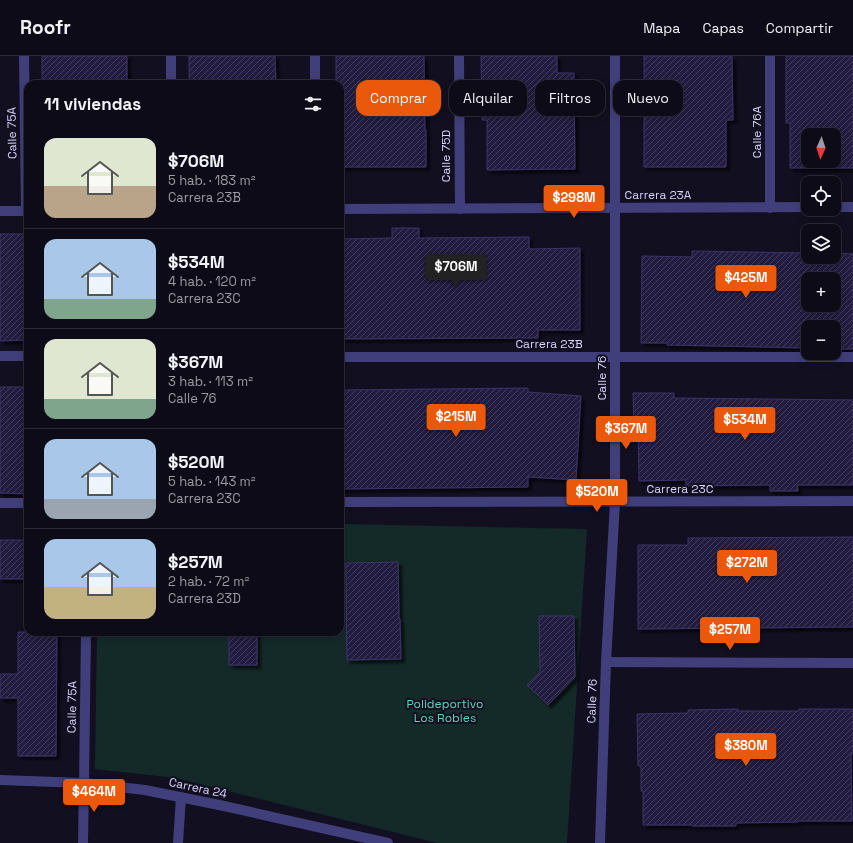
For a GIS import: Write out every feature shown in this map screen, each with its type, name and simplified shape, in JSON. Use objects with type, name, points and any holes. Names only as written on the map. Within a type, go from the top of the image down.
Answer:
[{"type":"street","name":"Calle 75A","points":[[24,56],[24,80]]},
{"type":"street","points":[[171,56],[172,80]]},
{"type":"street","points":[[314,56],[315,80]]},
{"type":"street","name":"Calle 75D","points":[[459,56],[460,209]]},
{"type":"street","name":"Calle 76","points":[[600,843],[606,662],[615,502],[615,56]]},
{"type":"street","name":"Calle 76A","points":[[770,56],[770,208]]},
{"type":"street","points":[[841,207],[853,207]]},
{"type":"street","name":"Carrera 23A","points":[[344,209],[801,208]]},
{"type":"street","points":[[0,211],[24,211]]},
{"type":"street","points":[[0,356],[24,356]]},
{"type":"street","name":"Carrera 23B","points":[[344,356],[853,357]]},
{"type":"street","name":"Carrera 23C","points":[[344,502],[853,502]]},
{"type":"street","points":[[0,503],[24,503]]},
{"type":"street","name":"Calle 75A","points":[[83,843],[86,636]]},
{"type":"street","points":[[606,662],[853,663]]},
{"type":"street","name":"Carrera 24","points":[[0,780],[84,783],[145,790],[388,843]]},
{"type":"street","points":[[178,843],[181,797]]},
{"type":"green space","name":"Polideportivo Los Robles","points":[[344,524],[587,529],[567,843],[437,843],[176,778],[95,769],[97,636],[344,636]]},
{"type":"building","points":[[42,56],[127,56],[127,80],[42,80]]},
{"type":"building","points":[[189,56],[275,56],[276,80],[189,80]]},
{"type":"building","points":[[336,56],[424,56],[424,80],[356,80],[356,116],[425,116],[426,167],[344,167],[344,80],[336,80]]},
{"type":"building","points":[[481,56],[557,56],[557,73],[574,73],[574,80],[535,80],[535,116],[574,116],[575,169],[487,170],[487,120],[482,120],[482,116],[527,116],[527,80],[481,80]]},
{"type":"building","points":[[644,56],[732,56],[733,120],[726,120],[726,167],[644,167],[644,116],[683,116],[683,80],[644,80]]},
{"type":"building","points":[[786,56],[853,56],[853,168],[841,168],[841,128],[801,128],[801,168],[790,168],[790,123],[786,123]]},
{"type":"building","points":[[392,228],[419,228],[419,238],[529,237],[529,249],[580,248],[580,330],[538,330],[538,338],[344,339],[344,239],[392,238]]},
{"type":"building","points":[[0,234],[24,234],[24,340],[0,341]]},
{"type":"building","points":[[692,251],[801,253],[801,264],[841,264],[841,253],[853,254],[853,349],[841,349],[841,320],[801,320],[801,348],[667,345],[667,343],[641,343],[642,256],[692,257]]},
{"type":"building","points":[[0,387],[24,387],[24,494],[0,493]]},
{"type":"building","points":[[528,388],[528,392],[581,396],[576,480],[528,477],[528,487],[344,489],[344,390]]},
{"type":"building","points":[[633,393],[674,393],[674,398],[853,400],[853,485],[797,485],[798,491],[770,491],[770,485],[686,486],[686,480],[639,481],[638,424],[634,424]]},
{"type":"building","points":[[853,537],[853,627],[638,629],[638,545],[688,545],[688,538]]},
{"type":"building","points":[[0,540],[24,540],[24,579],[0,579]]},
{"type":"building","points":[[398,562],[401,659],[347,660],[346,563]]},
{"type":"building","points":[[539,616],[574,616],[575,677],[548,705],[527,685],[540,672]]},
{"type":"building","points":[[18,632],[24,632],[24,636],[57,636],[56,756],[18,756],[18,698],[0,698],[0,674],[18,674]]},
{"type":"building","points":[[229,636],[257,636],[257,665],[229,665]]},
{"type":"building","points":[[738,709],[738,711],[799,711],[799,709],[853,709],[853,754],[851,754],[852,821],[736,823],[736,826],[643,825],[643,791],[641,791],[641,766],[638,766],[637,714],[688,713],[688,710]]}]
